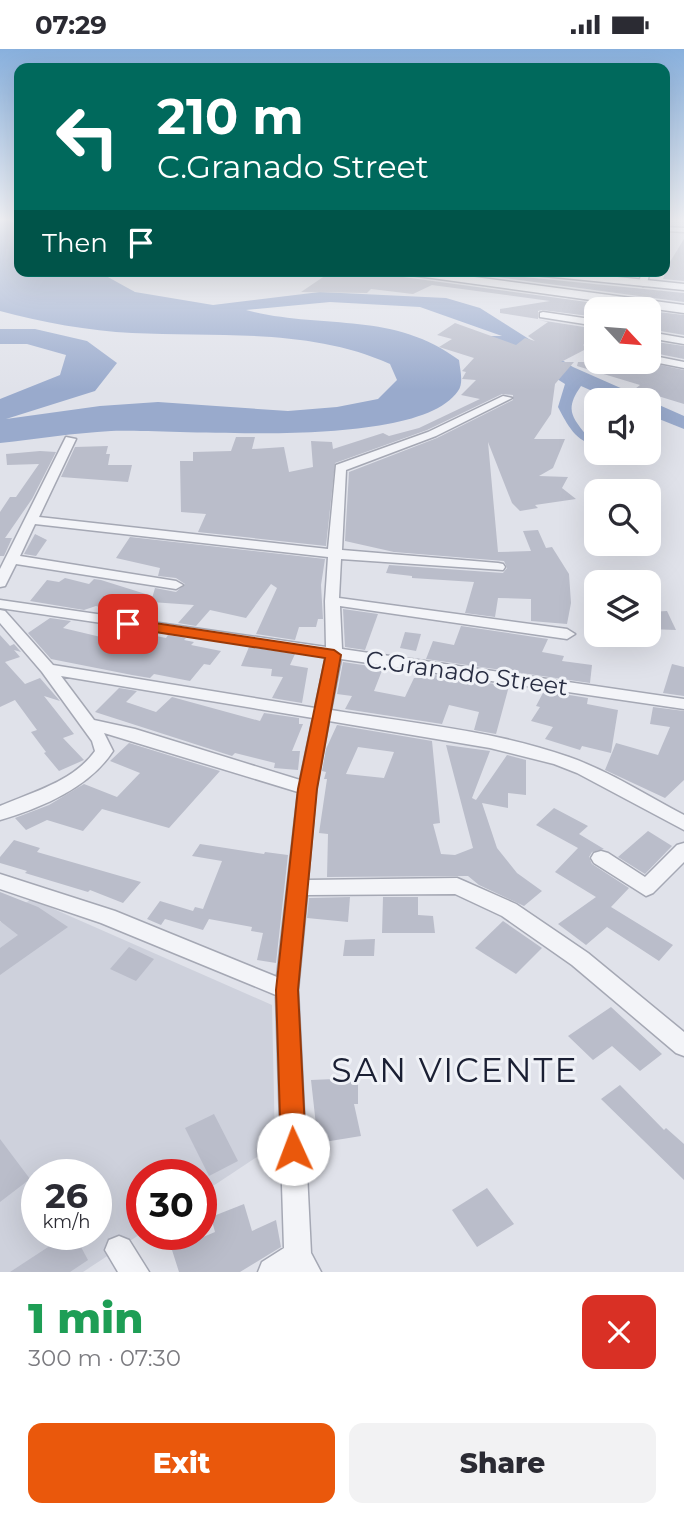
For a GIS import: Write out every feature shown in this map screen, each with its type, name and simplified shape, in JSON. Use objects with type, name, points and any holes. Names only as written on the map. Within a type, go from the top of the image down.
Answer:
[{"type":"street","points":[[442,277],[584,299]]},
{"type":"street","points":[[635,297],[645,277],[684,287]]},
{"type":"street","points":[[662,308],[684,309]]},
{"type":"street","points":[[542,315],[584,321]]},
{"type":"street","points":[[662,337],[684,341]]},
{"type":"street","points":[[662,361],[684,365]]},
{"type":"street","points":[[272,1272],[302,1264],[287,990],[307,789],[334,655],[332,601],[340,468],[432,434],[507,398]]},
{"type":"street","points":[[0,583],[33,520],[70,439]]},
{"type":"street","points":[[33,520],[335,554],[498,568]]},
{"type":"street","points":[[12,559],[176,585]]},
{"type":"street","points":[[332,601],[567,634]]},
{"type":"street","name":"C.Granado Street","points":[[0,604],[334,655],[684,704]]},
{"type":"street","points":[[0,614],[48,669],[100,740],[104,751]]},
{"type":"street","points":[[48,669],[490,741],[560,759],[684,823]]},
{"type":"street","points":[[89,724],[129,733],[307,789]]},
{"type":"street","points":[[0,813],[61,787],[97,765],[104,751],[129,733]]},
{"type":"street","points":[[601,857],[646,888],[684,850]]},
{"type":"street","points":[[0,881],[108,917],[287,990]]},
{"type":"street","points":[[298,888],[457,886],[509,911],[580,959],[684,1046]]},
{"type":"street","points":[[119,1250],[135,1272]]},
{"type":"shaded area","points":[[31,899],[272,1005],[275,1145],[217,1183],[217,1159],[126,1159],[126,1244],[83,1272],[0,1272],[0,922]]},
{"type":"water","points":[[0,276],[108,277],[135,292],[213,305],[320,292],[446,298],[480,308],[584,372],[584,375],[591,375],[621,388],[581,386],[573,401],[572,412],[584,432],[583,441],[573,432],[558,407],[565,384],[489,336],[502,336],[420,307],[330,302],[246,310],[274,316],[382,327],[408,334],[434,344],[459,360],[461,380],[458,391],[434,410],[396,422],[349,429],[295,433],[111,431],[0,443],[0,399],[60,375],[66,355],[27,344],[0,344],[0,329],[35,329],[87,341],[117,363],[95,391],[6,419],[100,406],[158,402],[288,411],[337,407],[378,399],[397,380],[390,364],[360,352],[296,339],[132,333],[48,322],[0,311]]},
{"type":"water","points":[[661,406],[684,416],[684,429],[661,420]]},
{"type":"building","points":[[670,276],[684,276],[684,281],[663,279]]},
{"type":"building","points":[[323,277],[403,277],[584,302],[584,315],[542,310],[538,311],[538,319],[500,313],[500,309],[550,301],[432,285],[413,294],[371,289],[367,293],[301,292]]},
{"type":"building","points":[[497,277],[524,277],[684,293],[684,302]]},
{"type":"building","points":[[662,312],[684,315],[684,335],[662,331]]},
{"type":"building","points":[[539,320],[584,327],[584,350],[561,362],[574,362],[555,384],[551,414],[534,439],[565,439],[553,468],[539,476],[568,477],[562,488],[576,499],[535,505],[538,508],[520,511],[512,503],[488,442],[498,552],[531,551],[523,531],[538,530],[546,548],[552,547],[569,574],[571,603],[567,624],[531,621],[531,599],[498,598],[495,617],[465,613],[474,582],[412,578],[386,573],[389,565],[503,573],[507,568],[504,561],[394,552],[345,541],[349,472],[437,438],[513,400],[513,395],[502,394],[427,430],[335,463],[326,546],[198,532],[206,514],[181,512],[180,461],[193,461],[193,452],[231,451],[236,437],[255,437],[252,449],[284,447],[289,472],[313,467],[311,441],[332,442],[333,449],[383,433],[389,436],[419,428],[480,399],[461,395],[476,380],[462,379],[466,372],[462,371],[474,358],[439,347],[452,339],[437,335],[455,323],[516,345],[525,338],[535,341],[528,336],[548,322]]},
{"type":"building","points":[[662,343],[684,346],[684,359],[662,355]]},
{"type":"building","points":[[578,362],[584,362],[584,368],[577,366]]},
{"type":"building","points":[[662,365],[684,370],[684,404],[661,397],[661,388],[636,388],[640,385],[607,375],[662,375]]},
{"type":"building","points":[[108,446],[108,465],[132,465],[128,482],[61,477],[75,447]]},
{"type":"building","points":[[56,452],[32,499],[5,538],[12,538],[4,556],[0,556],[0,512],[10,497],[16,497],[39,464],[7,465],[6,454]]},
{"type":"building","points":[[35,534],[47,540],[36,556],[24,554]]},
{"type":"building","points":[[130,537],[325,559],[321,585],[323,619],[318,619],[316,627],[299,627],[295,640],[256,634],[277,588],[271,584],[246,618],[210,610],[196,626],[178,623],[194,605],[151,602],[155,588],[176,592],[185,584],[176,578],[158,576],[160,568],[116,558]]},
{"type":"building","points":[[65,578],[89,584],[94,579],[101,580],[152,596],[131,616],[96,606],[84,610],[30,601],[47,580],[59,582]]},
{"type":"building","points":[[343,609],[378,614],[365,650],[345,647]]},
{"type":"building","points":[[661,611],[667,611],[676,630],[661,629]]},
{"type":"building","points":[[50,618],[71,621],[63,628],[105,638],[117,628],[166,638],[168,635],[186,638],[184,640],[194,642],[191,645],[221,651],[210,665],[204,664],[190,681],[154,674],[150,678],[132,675],[51,659],[28,633]]},
{"type":"building","points":[[461,626],[548,639],[542,652],[564,656],[562,661],[592,665],[590,683],[426,659],[433,641],[454,645]]},
{"type":"building","points":[[405,632],[421,634],[416,651],[400,648]]},
{"type":"building","points":[[0,635],[10,646],[14,644],[21,652],[14,650],[20,657],[5,662],[25,684],[40,678],[60,701],[44,696],[74,734],[63,738],[84,760],[59,771],[44,753],[46,752],[31,732],[37,730],[15,700],[0,707]]},
{"type":"building","points":[[249,647],[295,654],[290,665],[308,668],[302,703],[272,698],[283,677],[271,676],[272,669],[241,666]]},
{"type":"building","points":[[343,662],[383,668],[374,691],[405,697],[414,678],[418,678],[420,673],[509,686],[496,734],[474,730],[479,712],[449,705],[442,724],[345,709],[352,696],[337,694]]},
{"type":"building","points":[[672,664],[684,667],[684,696],[663,693]]},
{"type":"building","points":[[119,688],[137,691],[126,702],[156,712],[172,697],[260,721],[264,713],[299,718],[299,724],[303,724],[292,751],[300,751],[298,770],[274,768],[275,763],[235,753],[232,756],[95,712]]},
{"type":"building","points":[[544,691],[588,698],[587,704],[618,710],[611,753],[582,746],[580,750],[545,739],[553,727],[531,721],[540,707],[536,706]]},
{"type":"building","points":[[653,707],[684,711],[684,780],[665,798],[605,770],[616,743],[658,755],[670,727],[650,724]]},
{"type":"building","points":[[337,725],[432,741],[440,823],[433,824],[441,854],[455,855],[473,848],[446,745],[490,751],[472,798],[476,800],[507,755],[526,760],[526,795],[508,793],[508,808],[482,803],[497,848],[517,873],[542,891],[524,906],[479,885],[468,876],[327,877],[328,834],[319,833],[327,779],[324,779],[326,772],[322,771],[326,749]],"holes":[[[358,747],[394,752],[384,778],[346,774]]]},
{"type":"building","points":[[129,743],[220,771],[169,828],[102,809],[83,831],[47,820],[26,830],[15,818],[49,805],[84,784],[117,797],[140,773],[110,761]]},
{"type":"building","points":[[554,808],[588,826],[579,834],[604,849],[592,852],[589,857],[592,864],[629,888],[611,907],[673,945],[659,961],[607,927],[586,945],[558,924],[596,897],[555,872],[578,848],[536,825]]},
{"type":"building","points":[[648,831],[672,846],[645,874],[618,857]]},
{"type":"building","points":[[14,840],[40,848],[37,852],[141,882],[123,903],[90,890],[88,892],[25,873],[27,871],[0,863],[0,857]]},
{"type":"building","points":[[200,844],[288,855],[276,963],[257,960],[263,933],[251,931],[252,927],[209,919],[203,930],[165,919],[161,925],[147,919],[160,901],[193,911],[195,907],[203,909],[222,861],[192,856]]},
{"type":"building","points":[[0,892],[38,907],[68,927],[0,975],[0,948],[18,935],[0,921]]},
{"type":"building","points":[[350,897],[348,922],[307,918],[309,898]]},
{"type":"building","points":[[383,897],[418,897],[418,915],[433,916],[435,933],[382,933]]},
{"type":"building","points":[[503,921],[542,948],[516,974],[475,948]]},
{"type":"building","points":[[375,939],[374,956],[343,956],[345,940]]},
{"type":"building","points":[[129,947],[154,959],[136,981],[110,969]]},
{"type":"building","points":[[611,1007],[662,1054],[640,1071],[612,1046],[593,1060],[568,1036]]},
{"type":"building","points":[[358,1078],[358,1104],[354,1104],[361,1136],[318,1143],[311,1080]]},
{"type":"building","points":[[620,1085],[664,1130],[666,1128],[684,1144],[684,1180],[601,1099]]},
{"type":"building","points":[[214,1114],[238,1161],[217,1172],[217,1159],[200,1159],[185,1128]]},
{"type":"building","points":[[0,1139],[21,1167],[21,1186],[0,1202]]},
{"type":"building","points":[[487,1188],[514,1224],[477,1247],[452,1210]]},
{"type":"building","points":[[244,1204],[252,1231],[276,1220],[281,1247],[240,1272],[179,1272],[172,1250],[217,1250],[217,1215]]},
{"type":"building","points":[[44,1250],[83,1250],[88,1260],[70,1272],[10,1272]]},
{"type":"district","name":"SAN VICENTE","points":[[455,1070]]},
{"type":"route","points":[[128,624],[334,655],[307,789],[287,990],[293,1149]]}]
